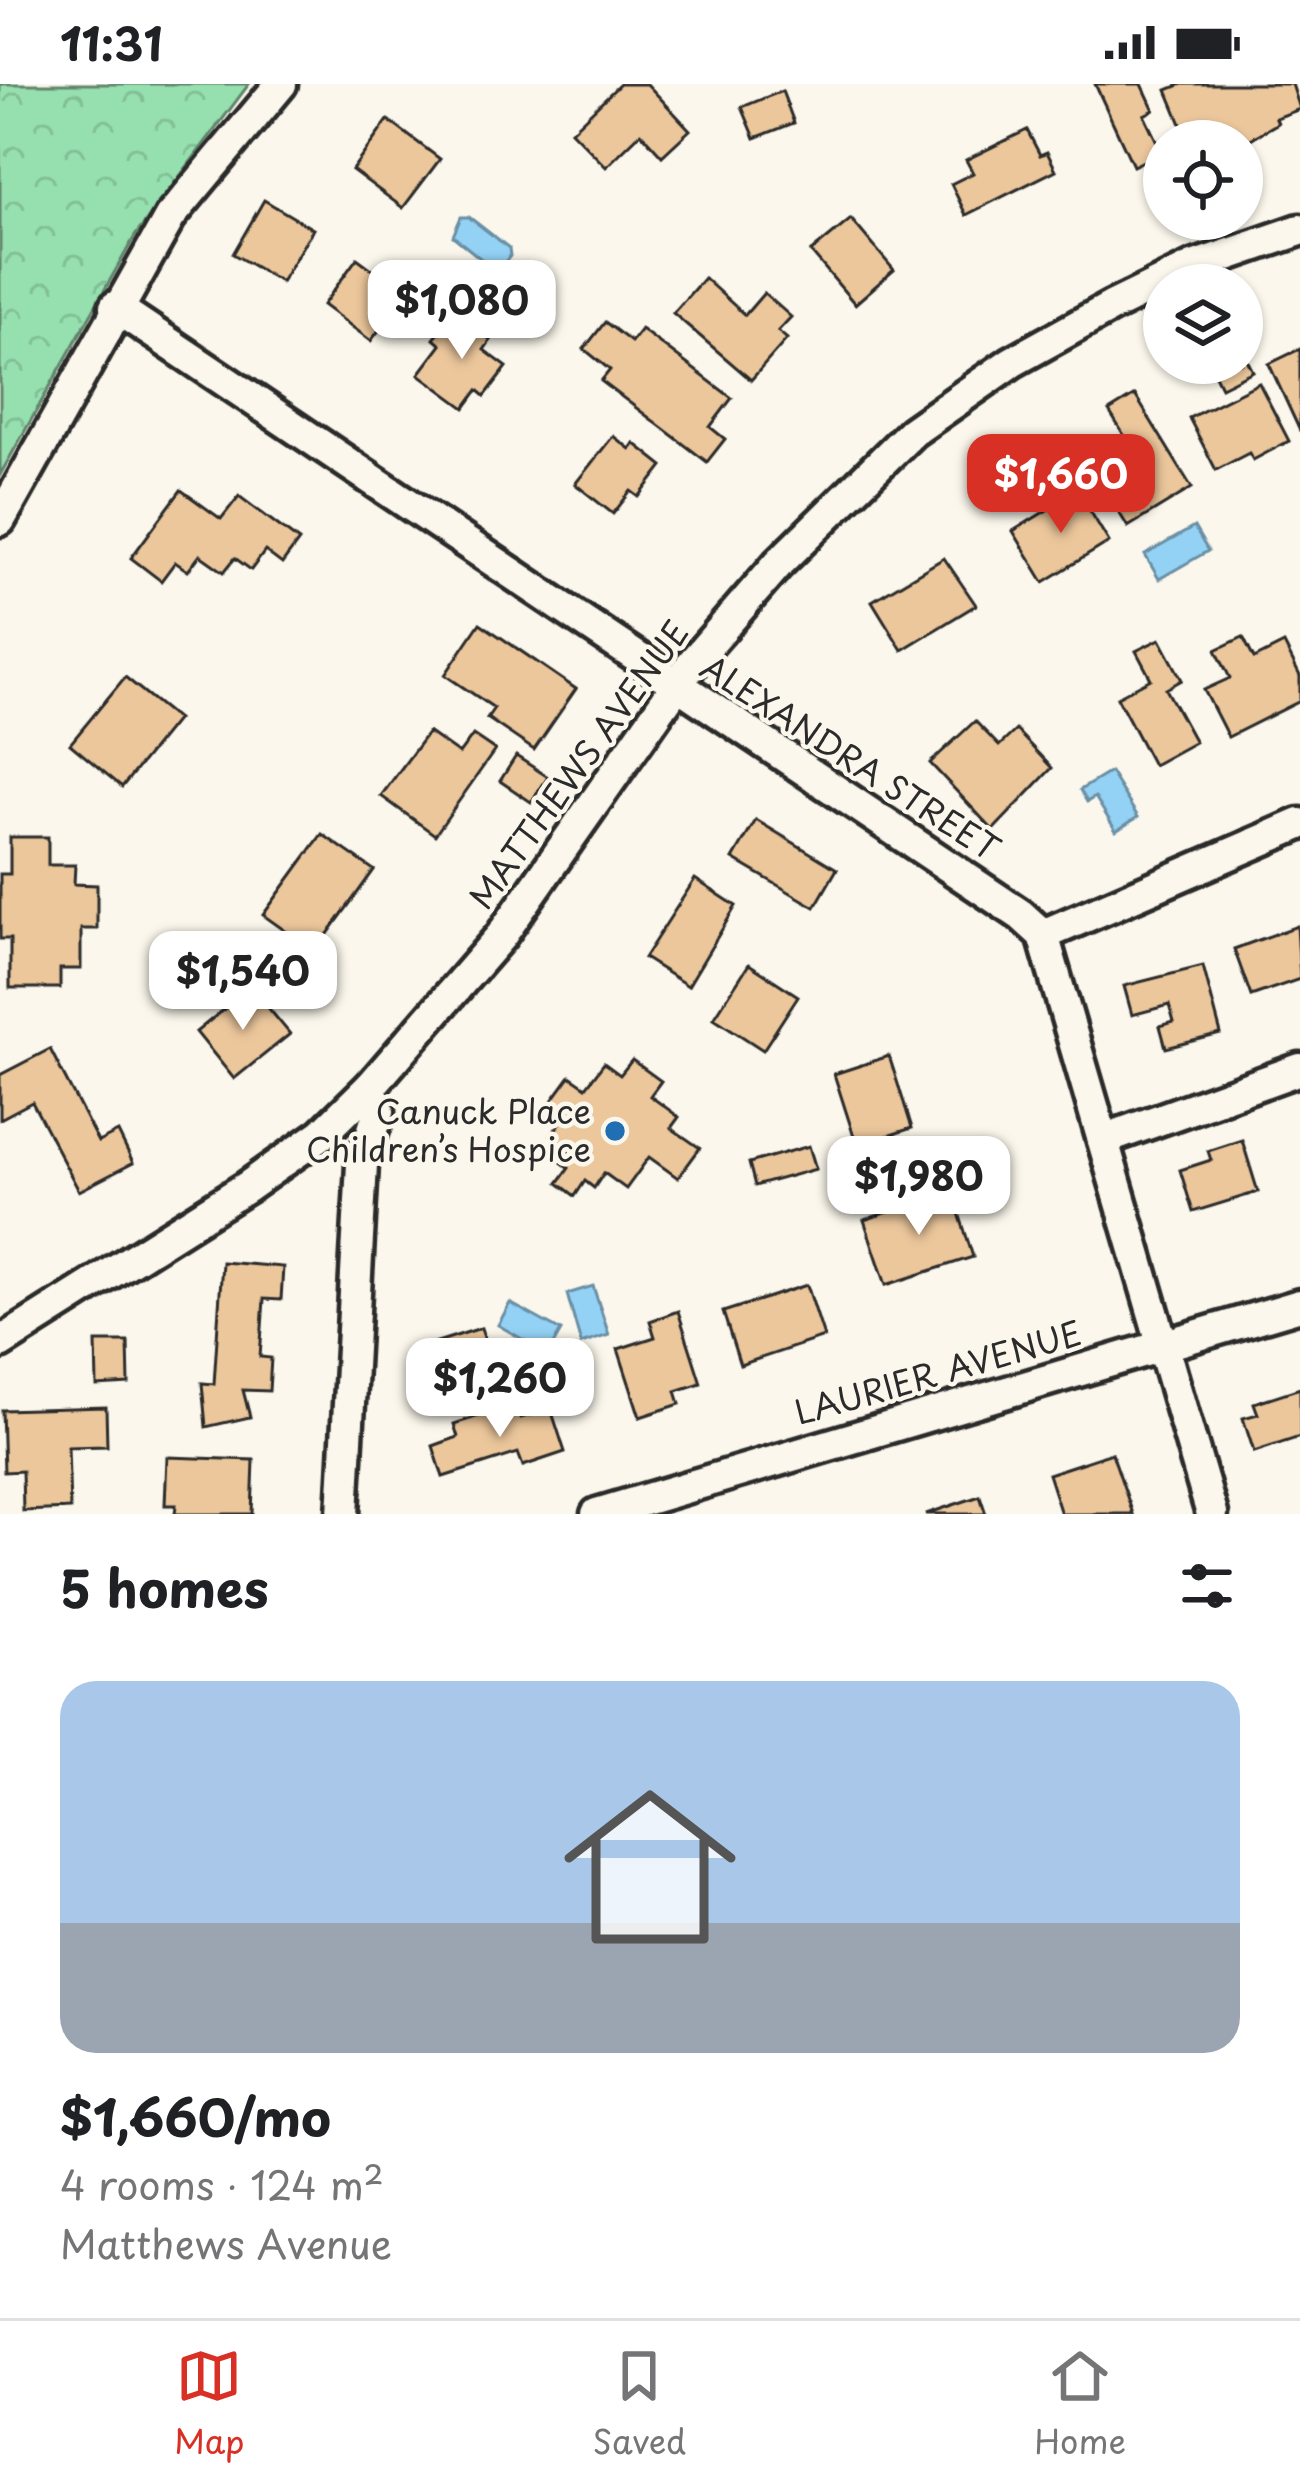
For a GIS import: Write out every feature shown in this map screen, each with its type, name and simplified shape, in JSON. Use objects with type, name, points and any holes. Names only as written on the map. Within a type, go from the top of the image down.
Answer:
[{"type":"street","points":[[0,520],[170,217],[281,84]]},
{"type":"street","name":"MATTHEWS AVENUE","points":[[0,1343],[247,1187],[322,1134],[370,1087],[501,936],[675,686],[778,564],[912,432],[1012,362],[1111,307],[1193,267],[1300,230]]},
{"type":"street","name":"ALEXANDRA STREET","points":[[116,307],[1022,915],[1043,935]]},
{"type":"street","points":[[1212,1514],[1043,935],[1300,824]]},
{"type":"street","points":[[1103,1140],[1300,1069]]},
{"type":"street","points":[[343,1514],[362,1164],[379,1111],[370,1087]]},
{"type":"street","name":"LAURIER AVENUE","points":[[597,1514],[1300,1305]]},
{"type":"green space","points":[[0,84],[249,84],[135,236],[0,475]]},
{"type":"water","points":[[461,217],[469,217],[509,248],[510,256],[501,267],[492,268],[453,236]]},
{"type":"water","points":[[1194,527],[1208,551],[1159,579],[1145,555]]},
{"type":"water","points":[[1110,772],[1138,817],[1116,831],[1095,797],[1087,802],[1080,790]]},
{"type":"water","points":[[593,1286],[609,1335],[581,1344],[567,1294]]},
{"type":"water","points":[[510,1303],[561,1331],[548,1354],[498,1325]]},
{"type":"building","points":[[620,84],[647,84],[690,130],[662,156],[641,133],[606,167],[571,131]]},
{"type":"building","points":[[1095,84],[1142,84],[1154,110],[1144,115],[1143,161],[1133,166]]},
{"type":"building","points":[[1182,84],[1292,84],[1300,109],[1276,118],[1278,123],[1263,132],[1263,120],[1179,120],[1167,90]]},
{"type":"building","points":[[782,91],[794,123],[755,138],[742,107]]},
{"type":"building","points":[[388,120],[440,159],[403,208],[352,170]]},
{"type":"building","points":[[1027,130],[1040,155],[1047,152],[1056,170],[966,215],[951,184],[973,173],[966,160]]},
{"type":"building","points":[[264,200],[313,229],[281,282],[233,254]]},
{"type":"building","points":[[851,219],[894,270],[855,304],[811,252]]},
{"type":"building","points":[[357,258],[406,294],[371,341],[323,305]]},
{"type":"building","points":[[704,278],[745,315],[764,293],[791,317],[778,331],[787,339],[751,380],[673,313]]},
{"type":"building","points":[[455,312],[491,340],[484,350],[507,367],[485,396],[478,390],[465,408],[419,374],[441,345],[434,339]]},
{"type":"building","points":[[605,322],[631,342],[641,329],[732,398],[710,427],[725,439],[707,462],[601,381],[610,370],[584,349]]},
{"type":"building","points":[[1300,349],[1300,431],[1269,364]]},
{"type":"building","points":[[1260,384],[1289,441],[1253,460],[1249,453],[1216,470],[1189,418]]},
{"type":"building","points":[[1135,395],[1192,488],[1128,527],[1096,475],[1134,451],[1109,411]]},
{"type":"building","points":[[613,436],[630,449],[634,443],[663,466],[639,497],[631,491],[613,514],[575,484]]},
{"type":"building","points":[[181,490],[221,519],[239,496],[299,541],[282,564],[265,551],[251,570],[235,558],[224,572],[200,555],[188,571],[175,562],[161,581],[131,558]]},
{"type":"building","points":[[1078,491],[1109,542],[1044,582],[1013,531]]},
{"type":"building","points":[[944,558],[976,605],[902,650],[872,601]]},
{"type":"building","points":[[480,623],[576,689],[534,750],[487,718],[494,708],[445,675]]},
{"type":"building","points":[[1243,637],[1254,659],[1284,644],[1300,676],[1300,701],[1228,737],[1204,690],[1230,678],[1216,650]]},
{"type":"building","points":[[1160,639],[1182,680],[1166,689],[1195,742],[1153,765],[1117,697],[1151,679],[1136,651]]},
{"type":"building","points":[[125,677],[177,719],[122,787],[70,744]]},
{"type":"building","points":[[975,721],[999,746],[1016,730],[1052,768],[993,830],[930,763]]},
{"type":"building","points":[[428,732],[459,754],[473,735],[495,750],[435,835],[381,796]]},
{"type":"building","points":[[516,756],[548,777],[531,802],[500,781]]},
{"type":"building","points":[[756,820],[837,869],[815,907],[733,859]]},
{"type":"building","points":[[322,834],[374,870],[315,952],[263,915]]},
{"type":"building","points":[[10,837],[48,837],[48,865],[75,865],[74,884],[97,885],[97,929],[81,929],[81,969],[60,969],[60,988],[10,988],[10,939],[0,939],[0,874],[10,874]]},
{"type":"building","points":[[695,879],[736,906],[688,986],[644,958]]},
{"type":"building","points":[[1297,926],[1300,979],[1251,996],[1234,949]]},
{"type":"building","points":[[749,964],[798,996],[763,1050],[714,1018]]},
{"type":"building","points":[[1203,966],[1221,1034],[1166,1048],[1160,1026],[1174,1022],[1169,1005],[1132,1015],[1124,986]]},
{"type":"building","points":[[251,987],[290,1034],[234,1079],[196,1032]]},
{"type":"building","points":[[50,1049],[98,1142],[118,1132],[133,1163],[79,1191],[32,1102],[0,1119],[0,1075]]},
{"type":"building","points":[[889,1056],[912,1128],[857,1146],[834,1074]]},
{"type":"building","name":"Canuck Place Children’s Hospice","points":[[632,1060],[661,1081],[650,1096],[679,1117],[671,1128],[700,1148],[678,1178],[649,1157],[626,1189],[604,1173],[594,1188],[585,1181],[575,1196],[558,1183],[569,1168],[560,1161],[570,1149],[551,1135],[567,1114],[551,1102],[570,1076],[586,1087],[604,1063],[620,1075]]},
{"type":"building","points":[[1242,1140],[1258,1192],[1193,1212],[1180,1170],[1211,1160],[1208,1151]]},
{"type":"building","points":[[809,1146],[816,1169],[755,1186],[749,1163]]},
{"type":"building","points":[[952,1191],[973,1257],[886,1285],[864,1220]]},
{"type":"building","points":[[222,1262],[283,1267],[281,1300],[264,1299],[260,1357],[271,1358],[269,1391],[243,1390],[250,1417],[206,1427],[202,1383],[214,1384]]},
{"type":"building","points":[[807,1285],[824,1337],[740,1365],[723,1312]]},
{"type":"building","points":[[678,1311],[701,1383],[676,1391],[680,1404],[640,1417],[618,1349],[655,1337],[650,1321]]},
{"type":"building","points":[[481,1328],[500,1388],[453,1403],[434,1343]]},
{"type":"building","points":[[96,1342],[128,1342],[129,1384],[97,1386]]},
{"type":"building","points":[[573,1353],[583,1382],[531,1400],[521,1370]]},
{"type":"building","points":[[1300,1388],[1300,1437],[1254,1452],[1243,1418],[1258,1414],[1254,1403]]},
{"type":"building","points":[[516,1404],[521,1418],[551,1409],[565,1452],[523,1466],[518,1453],[443,1477],[433,1446],[458,1437],[454,1424]]},
{"type":"building","points":[[106,1407],[107,1446],[68,1447],[70,1509],[23,1511],[22,1471],[4,1472],[2,1410]]},
{"type":"building","points":[[1112,1453],[1133,1514],[1061,1514],[1048,1474]]},
{"type":"building","points":[[167,1457],[254,1460],[252,1514],[175,1514],[176,1505],[165,1505]]},
{"type":"building","points":[[980,1496],[986,1514],[926,1514]]},
{"type":"place","name":"Canuck Place Children’s Hospice","points":[[615,1131]]}]
